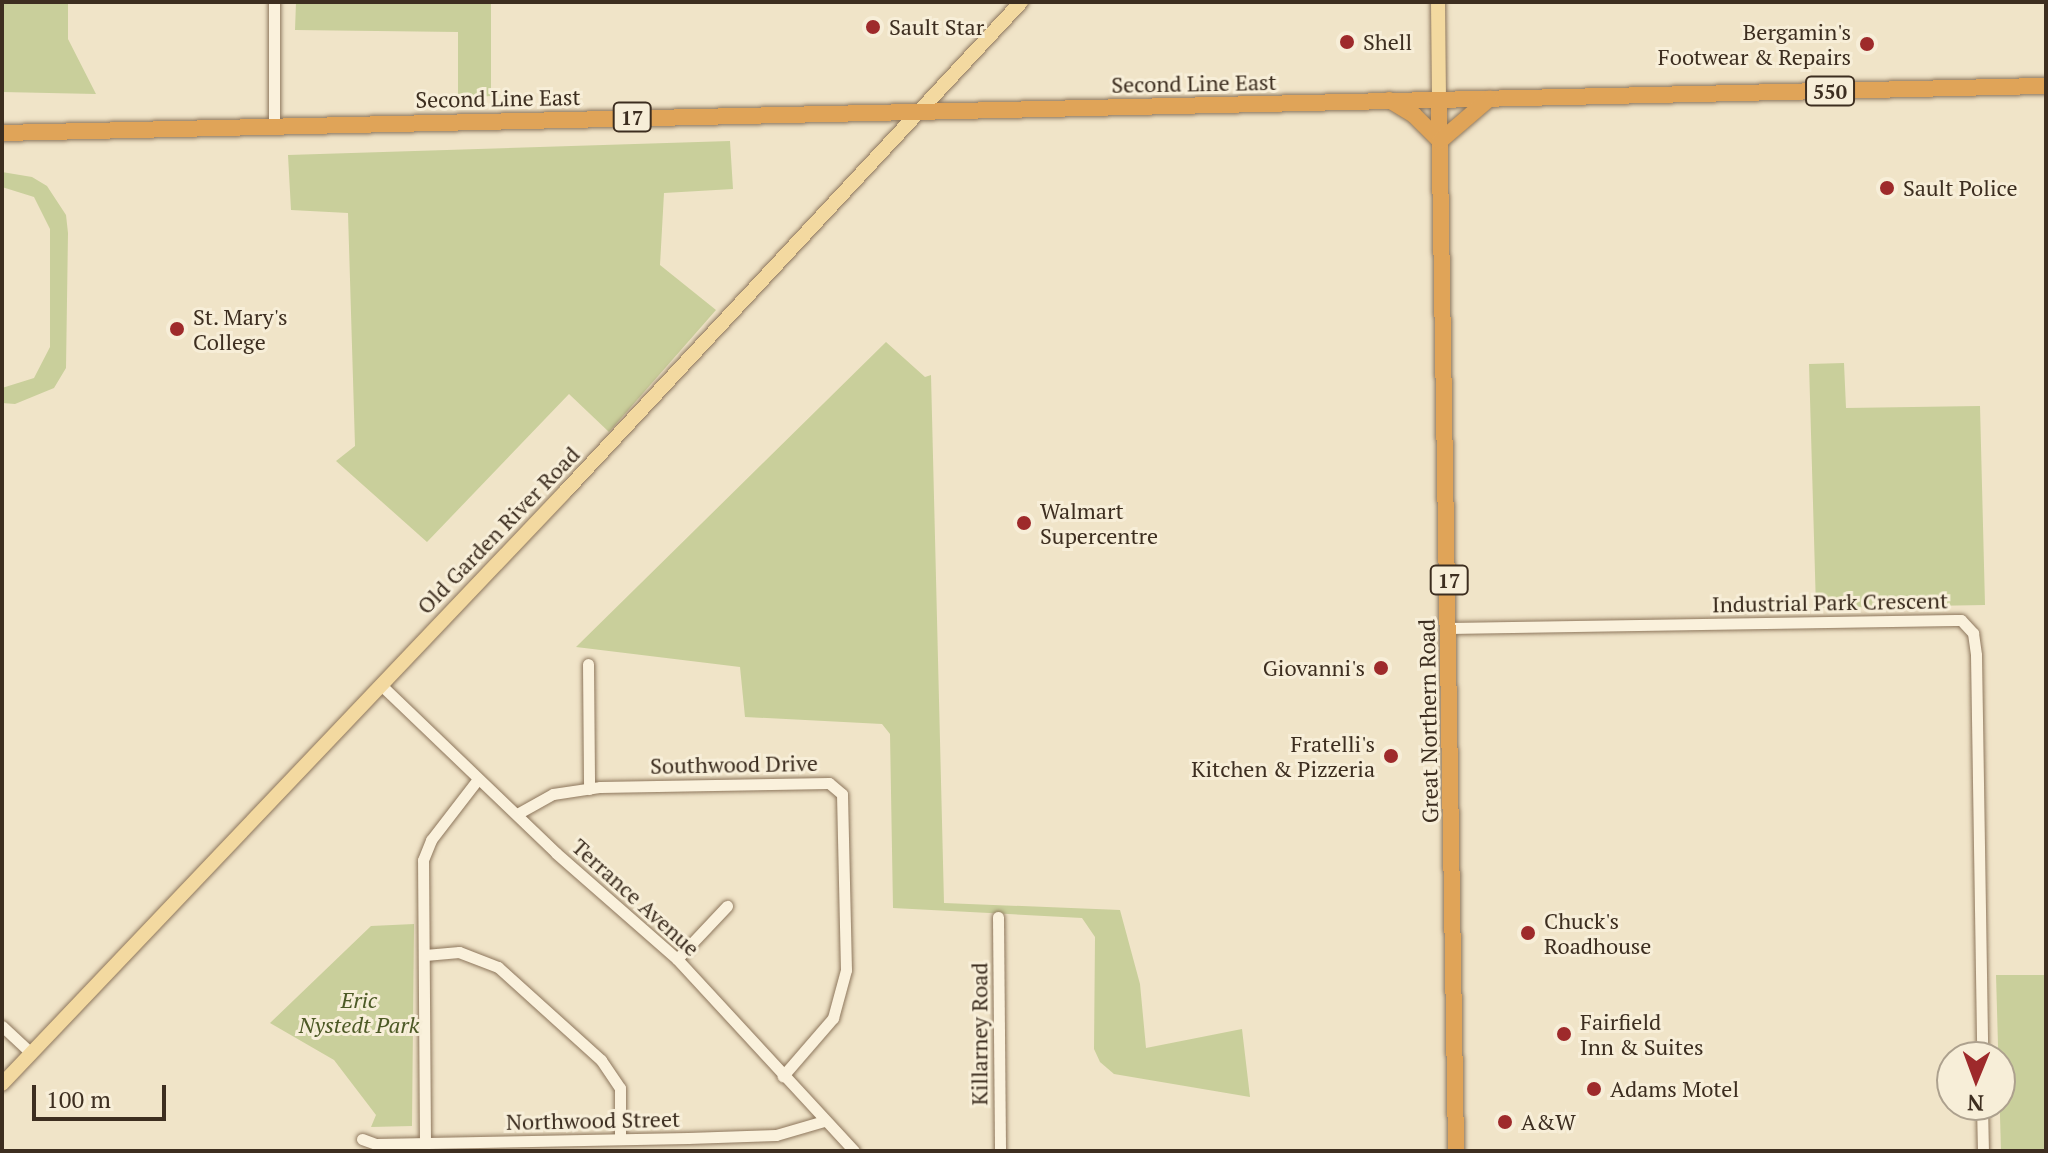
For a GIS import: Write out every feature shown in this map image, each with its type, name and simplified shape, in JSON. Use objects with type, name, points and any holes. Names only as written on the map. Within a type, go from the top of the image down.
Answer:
[{"type":"highway","name":"Second Line East","points":[[2,133],[2046,86]]},
{"type":"highway","points":[[1389,100],[1414,115],[1440,141],[1490,99]]},
{"type":"highway","name":"Great Northern Road","points":[[1439,100],[1456,1151]]},
{"type":"main road","name":"Old Garden River Road","points":[[2,1084],[1021,2]]},
{"type":"main road","name":"Great Northern Road","points":[[1438,2],[1439,100]]},
{"type":"street","points":[[273,126],[274,2]]},
{"type":"street","name":"Industrial Park Crescent","points":[[1449,628],[1961,620],[1973,633],[1976,655],[1982,1041]]},
{"type":"street","points":[[588,664],[589,789]]},
{"type":"street","name":"Terrance Avenue","points":[[380,684],[478,779],[677,959],[854,1151]]},
{"type":"street","points":[[425,1141],[423,860],[431,840],[478,779]]},
{"type":"street","name":"Southwood Drive","points":[[517,814],[535,800],[589,789],[705,782],[829,783],[842,794],[846,970],[833,1018],[783,1076]]},
{"type":"street","points":[[677,959],[727,906]]},
{"type":"street","name":"Killarney Road","points":[[998,917],[1000,1151]]},
{"type":"street","points":[[425,955],[459,952],[498,967],[601,1060],[620,1088],[620,1138]]},
{"type":"street","points":[[2,1026],[31,1053]]},
{"type":"street","name":"Northwood Street","points":[[362,1139],[376,1144],[776,1135],[824,1121]]},
{"type":"street","points":[[1982,1121],[1983,1151]]},
{"type":"green space","points":[[2,2],[68,2],[68,39],[96,94],[2,92]]},
{"type":"green space","points":[[296,2],[491,2],[491,96],[458,98],[458,32],[295,30]]},
{"type":"green space","points":[[730,141],[733,189],[664,193],[660,265],[716,310],[609,432],[569,394],[427,542],[336,461],[355,446],[348,213],[291,210],[288,155]]},
{"type":"green space","points":[[2,172],[32,177],[47,186],[66,215],[68,233],[66,368],[54,388],[15,404],[2,403],[2,388],[34,378],[50,347],[50,229],[34,197],[2,187]]},
{"type":"green space","points":[[886,342],[925,377],[931,375],[944,903],[1120,910],[1140,984],[1146,1048],[1242,1029],[1250,1097],[1114,1074],[1100,1062],[1094,1049],[1095,937],[1082,918],[893,908],[890,734],[882,724],[745,717],[740,667],[576,647]]},
{"type":"green space","points":[[1844,363],[1846,408],[1980,406],[1985,605],[1816,608],[1809,364]]},
{"type":"green space","name":"Eric Nystedt Park","points":[[414,924],[412,1126],[371,1127],[376,1115],[334,1060],[270,1023],[371,926]]},
{"type":"green space","points":[[1996,975],[2046,975],[2046,1151],[2001,1151],[2000,1121],[2016,1121],[2016,1041],[1998,1041]]},
{"type":"place","name":"Sault Star","points":[[873,27]]},
{"type":"place","name":"Shell","points":[[1347,42]]},
{"type":"place","name":"Bergamin's Footwear & Repairs","points":[[1867,44]]},
{"type":"place","name":"Sault Police","points":[[1887,188]]},
{"type":"place","name":"St. Mary's College","points":[[177,329]]},
{"type":"place","name":"Walmart Supercentre","points":[[1024,523]]},
{"type":"place","name":"Giovanni's","points":[[1381,668]]},
{"type":"place","name":"Fratelli's Kitchen & Pizzeria","points":[[1391,756]]},
{"type":"place","name":"Chuck's Roadhouse","points":[[1528,933]]},
{"type":"place","name":"Fairfield Inn & Suites","points":[[1564,1034]]},
{"type":"place","name":"Adams Motel","points":[[1594,1089]]},
{"type":"place","name":"A&W","points":[[1505,1122]]}]
